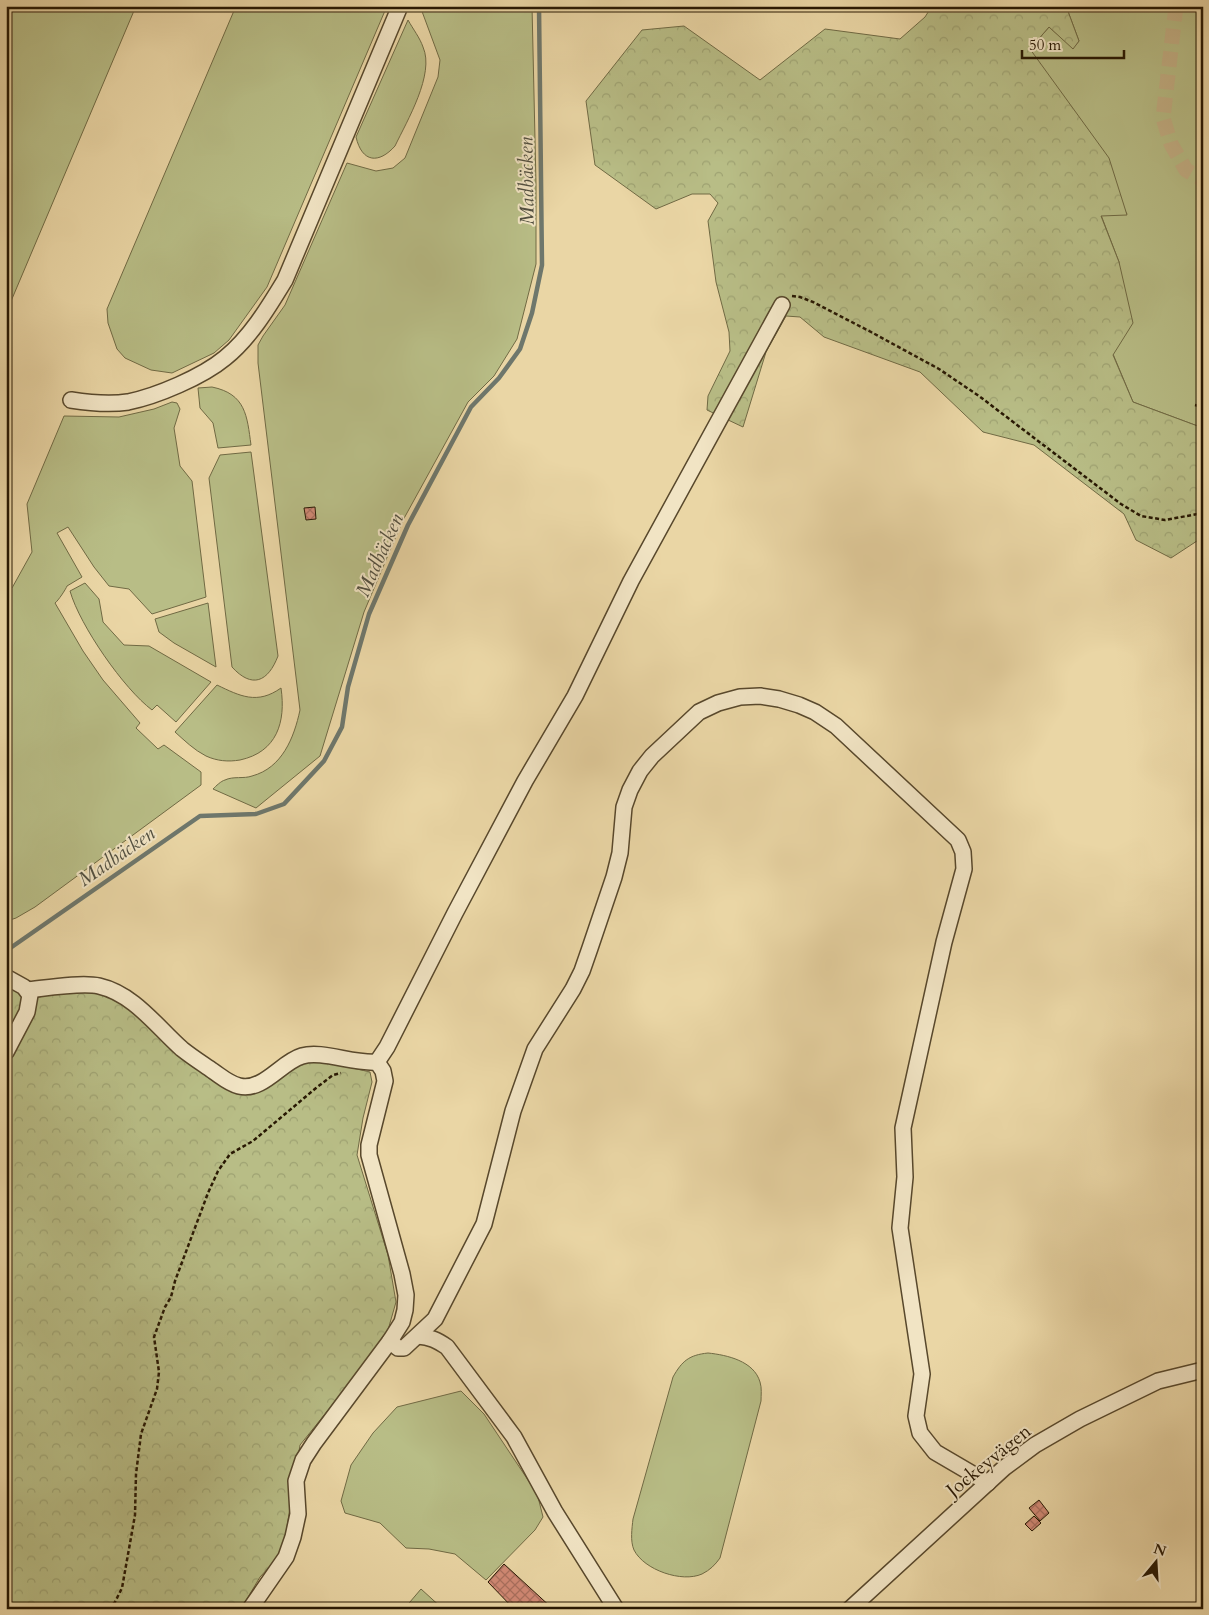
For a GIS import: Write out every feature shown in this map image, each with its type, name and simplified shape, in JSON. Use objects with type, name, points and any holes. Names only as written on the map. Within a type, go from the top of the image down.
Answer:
[{"type":"street","points":[[71,400],[95,404],[128,402],[186,381],[206,371],[225,358],[254,326],[272,302],[284,280],[400,6]]},
{"type":"street","points":[[377,1062],[387,1047],[525,781],[575,696],[632,580],[782,305]]},
{"type":"street","points":[[390,1341],[398,1348],[404,1348],[435,1319],[484,1224],[513,1111],[535,1049],[582,971],[614,877],[620,853],[624,807],[640,771],[652,756],[699,712],[718,703],[740,697],[760,696],[779,699],[815,712],[836,726],[958,840],[963,852],[964,869],[944,942],[903,1128],[905,1177],[900,1228],[922,1374],[916,1416],[920,1433],[935,1452],[988,1483]]},
{"type":"street","points":[[6,977],[27,990],[30,995],[27,1012],[6,1052]]},
{"type":"street","points":[[27,990],[81,985],[98,986],[118,992],[132,1002],[184,1051],[228,1083],[242,1087],[264,1081],[288,1062],[303,1056],[316,1055],[359,1062],[377,1062]]},
{"type":"street","points":[[250,1609],[286,1557],[298,1514],[296,1482],[303,1460],[390,1341],[402,1322],[405,1310],[406,1295],[402,1274],[368,1155],[385,1081],[383,1071],[377,1062]]},
{"type":"street","points":[[418,1336],[428,1336],[447,1347],[492,1406],[514,1437],[555,1512],[616,1609]]},
{"type":"street","name":"Jockeyvägen","points":[[850,1609],[1004,1468],[1035,1445],[1080,1419],[1158,1381],[1203,1370]]},
{"type":"path","points":[[782,305],[790,296],[800,297],[871,332],[939,369],[980,396],[1121,504],[1141,516],[1165,520],[1203,513]]},
{"type":"path","points":[[1195,404],[1203,407]]},
{"type":"path","points":[[109,1609],[122,1588],[135,1514],[139,1442],[157,1389],[159,1372],[154,1336],[164,1307],[171,1297],[175,1281],[218,1171],[230,1154],[253,1141],[293,1106],[327,1080],[347,1071],[359,1062]]},
{"type":"green space","points":[[6,6],[136,6],[6,313]]},
{"type":"green space","points":[[236,6],[387,6],[267,287],[229,340],[214,353],[172,373],[151,370],[125,358],[117,349],[108,323],[107,309]]},
{"type":"green space","points":[[420,6],[532,6],[536,264],[517,339],[494,376],[468,402],[402,522],[364,612],[320,756],[256,808],[213,789],[223,781],[231,778],[252,776],[262,772],[279,759],[290,741],[300,710],[258,363],[258,345],[285,305],[347,163],[376,171],[393,168],[405,158],[438,77],[440,60]]},
{"type":"green space","points":[[932,6],[1066,6],[1079,41],[1073,49],[1049,27],[1030,49],[1109,158],[1127,215],[1101,216],[1119,262],[1133,323],[1113,355],[1133,402],[1203,428],[1203,537],[1171,558],[1136,540],[1124,514],[1034,445],[983,432],[920,372],[824,337],[800,317],[786,316],[766,352],[743,427],[707,410],[708,396],[730,351],[729,332],[716,282],[708,221],[718,203],[710,194],[692,194],[656,209],[595,165],[586,101],[642,30],[684,26],[760,80],[825,29],[900,39],[925,17]]},
{"type":"green space","points":[[1066,6],[1203,6],[1203,428],[1133,402],[1113,354],[1119,262],[1101,215],[1127,214],[1030,49],[1049,27],[1073,48],[1079,41]]},
{"type":"green space","points":[[408,20],[422,44],[426,58],[423,84],[395,146],[383,156],[372,158],[362,152],[356,137]]},
{"type":"green space","points":[[212,387],[232,395],[243,408],[251,445],[218,448],[213,423],[200,408],[198,388]]},
{"type":"green space","points":[[172,402],[177,403],[180,409],[174,428],[180,466],[192,481],[206,597],[152,614],[129,589],[109,586],[68,527],[57,533],[82,577],[67,586],[55,603],[83,651],[103,680],[140,723],[136,728],[158,749],[164,745],[201,772],[201,785],[35,907],[7,921],[6,592],[12,588],[32,552],[27,504],[64,416],[119,417],[154,409]]},
{"type":"green space","points":[[251,452],[278,656],[269,672],[259,680],[246,678],[232,667],[209,478],[220,455]]},
{"type":"green space","points":[[85,583],[99,599],[103,622],[124,645],[149,646],[211,682],[176,722],[157,705],[152,710],[141,700],[104,656],[83,621],[70,591]]},
{"type":"green space","points":[[208,603],[216,667],[174,643],[159,632],[155,619]]},
{"type":"green space","points":[[217,685],[249,697],[264,696],[281,688],[282,712],[280,724],[271,743],[263,750],[253,756],[240,760],[218,760],[202,754],[175,732]]},
{"type":"green space","points":[[6,983],[25,994],[28,1001],[51,994],[84,990],[95,990],[110,994],[141,1016],[204,1074],[218,1084],[241,1093],[258,1091],[301,1064],[312,1061],[370,1072],[372,1082],[363,1118],[357,1155],[388,1255],[396,1302],[388,1330],[346,1388],[300,1445],[283,1552],[260,1577],[241,1609],[6,1609]]},
{"type":"green space","points":[[708,1353],[739,1360],[752,1369],[760,1382],[761,1401],[720,1558],[702,1574],[684,1577],[674,1576],[655,1569],[639,1557],[632,1543],[633,1519],[673,1377],[691,1357]]},
{"type":"green space","points":[[461,1391],[484,1414],[537,1493],[543,1517],[535,1530],[486,1580],[455,1554],[429,1549],[406,1548],[380,1523],[345,1513],[341,1501],[351,1465],[373,1433],[397,1407]]},
{"type":"green space","points":[[421,1589],[443,1609],[404,1609]]},
{"type":"building","points":[[315,507],[316,519],[306,520],[304,508]]},
{"type":"building","points":[[1039,1500],[1049,1513],[1040,1521],[1029,1508]]},
{"type":"building","points":[[1034,1516],[1041,1523],[1032,1531],[1025,1524]]},
{"type":"building","points":[[504,1564],[553,1609],[514,1609],[488,1582]]},
{"type":"waterway","name":"Madbäcken","points":[[6,951],[200,816],[256,814],[284,804],[324,761],[342,727],[348,687],[369,614],[408,525],[471,407],[499,378],[520,349],[532,313],[542,265],[539,6]]},
{"type":"tunnel","points":[[1176,6],[1163,118],[1171,144],[1186,170],[1203,180]]}]
